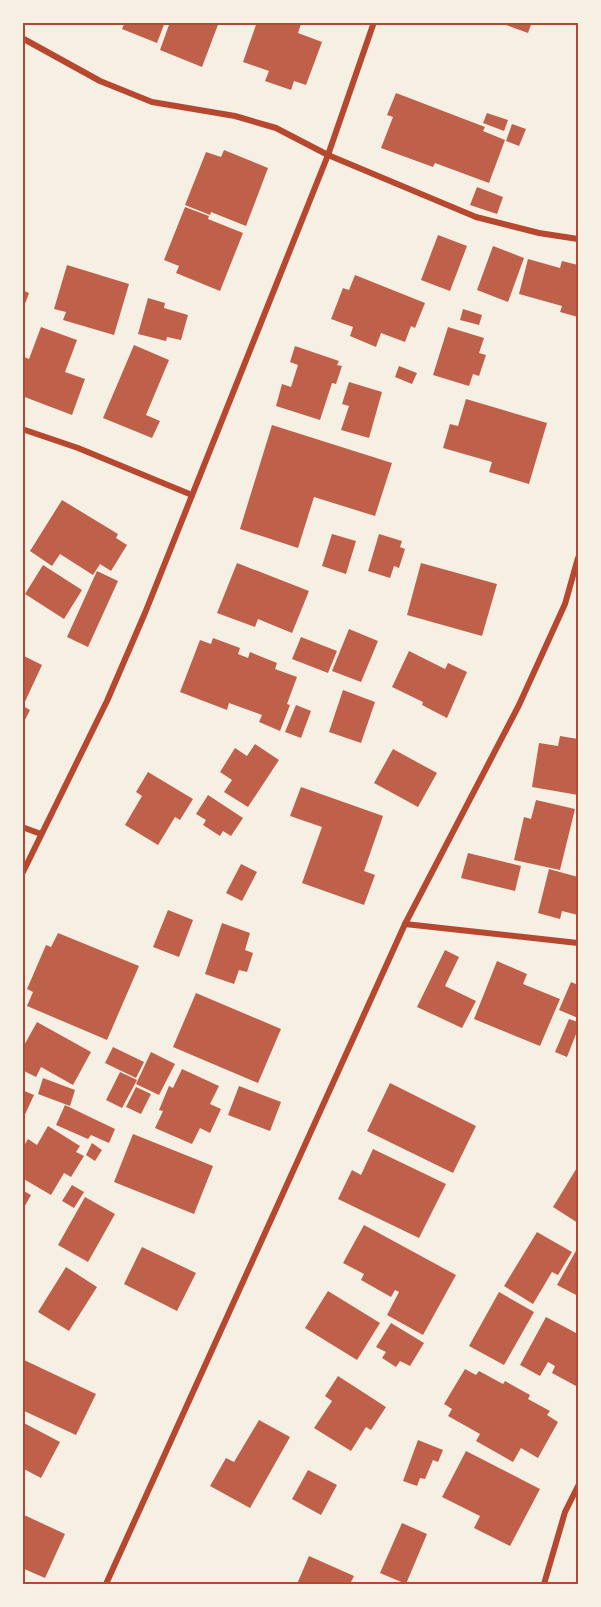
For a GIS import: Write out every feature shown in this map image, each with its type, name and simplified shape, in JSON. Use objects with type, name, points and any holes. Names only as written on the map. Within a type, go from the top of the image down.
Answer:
[{"type":"street","points":[[22,874],[106,701],[145,613],[328,155],[374,22]]},
{"type":"street","points":[[22,38],[100,81],[152,102],[235,116],[276,128],[328,155],[476,217],[579,239]]},
{"type":"street","points":[[22,429],[78,448],[192,495]]},
{"type":"street","points":[[106,1584],[405,924],[519,705],[565,604],[579,558]]},
{"type":"street","points":[[22,827],[41,834]]},
{"type":"street","points":[[405,924],[579,943]]},
{"type":"street","points":[[544,1584],[565,1512],[579,1486]]},
{"type":"building","points":[[125,22],[165,22],[157,43],[122,29]]},
{"type":"building","points":[[170,22],[219,22],[202,67],[160,50]]},
{"type":"building","points":[[257,22],[297,22],[301,24],[298,33],[322,42],[306,85],[294,81],[291,90],[265,81],[269,71],[243,62]]},
{"type":"building","points":[[498,22],[532,22],[528,33]]},
{"type":"building","points":[[396,93],[485,127],[483,131],[505,140],[489,183],[435,163],[433,167],[381,148],[393,117],[387,115]]},
{"type":"building","points":[[487,113],[508,120],[504,131],[483,123]]},
{"type":"building","points":[[512,124],[526,129],[519,146],[506,141]]},
{"type":"building","points":[[224,150],[268,168],[246,226],[211,212],[210,215],[185,205],[206,152],[221,157]]},
{"type":"building","points":[[477,187],[503,197],[497,214],[470,205]]},
{"type":"building","points":[[185,207],[243,233],[220,291],[176,273],[179,266],[164,260]]},
{"type":"building","points":[[438,235],[467,246],[450,291],[421,280]]},
{"type":"building","points":[[493,246],[524,258],[508,302],[477,290]]},
{"type":"building","points":[[528,259],[560,268],[562,261],[578,265],[578,317],[560,312],[562,306],[519,294]]},
{"type":"building","points":[[67,265],[129,284],[114,335],[63,320],[66,312],[54,309]]},
{"type":"building","points":[[355,275],[425,303],[415,328],[411,326],[405,342],[381,333],[376,347],[350,336],[353,327],[331,319],[343,288],[349,290]]},
{"type":"building","points":[[22,290],[29,293],[23,309],[22,309]]},
{"type":"building","points":[[148,298],[165,303],[164,308],[188,315],[181,340],[167,337],[166,341],[138,334]]},
{"type":"building","points":[[463,309],[482,315],[479,325],[460,320]]},
{"type":"building","points":[[41,327],[77,340],[65,372],[85,379],[72,415],[22,396],[22,356],[29,359]]},
{"type":"building","points":[[448,327],[484,338],[479,353],[486,355],[479,376],[473,374],[469,386],[433,375]]},
{"type":"building","points":[[134,345],[169,360],[146,415],[160,421],[152,438],[103,418]]},
{"type":"building","points":[[295,346],[339,361],[337,365],[342,366],[336,384],[332,383],[320,420],[276,406],[282,384],[291,387],[298,365],[290,362]]},
{"type":"building","points":[[399,366],[417,373],[412,384],[395,377]]},
{"type":"building","points":[[349,382],[382,392],[369,438],[341,430],[349,406],[342,404]]},
{"type":"building","points":[[466,399],[547,423],[529,484],[489,472],[492,462],[443,448],[450,424],[458,426]]},
{"type":"building","points":[[272,425],[392,463],[375,516],[314,497],[298,548],[240,529]]},
{"type":"building","points":[[62,500],[118,534],[116,538],[127,545],[111,571],[100,564],[93,575],[60,554],[52,566],[30,551]]},
{"type":"building","points":[[332,534],[356,541],[346,574],[322,566]]},
{"type":"building","points":[[379,534],[402,541],[400,547],[405,549],[399,568],[394,566],[390,578],[368,571]]},
{"type":"building","points":[[237,563],[309,591],[292,633],[258,619],[255,627],[217,613]]},
{"type":"building","points":[[421,563],[497,584],[482,636],[407,615]]},
{"type":"building","points":[[43,565],[82,590],[64,619],[25,594]]},
{"type":"building","points":[[97,571],[118,581],[88,647],[67,637]]},
{"type":"building","points":[[349,629],[378,641],[361,682],[332,671]]},
{"type":"building","points":[[301,637],[337,651],[328,673],[292,659]]},
{"type":"building","points":[[213,638],[240,648],[238,654],[248,658],[250,652],[277,663],[275,669],[297,677],[280,731],[259,722],[262,715],[229,703],[227,710],[180,692],[200,640],[211,644]]},
{"type":"building","points":[[409,651],[445,669],[448,663],[467,672],[447,718],[422,705],[423,702],[392,687]]},
{"type":"building","points":[[22,655],[42,665],[23,706],[30,710],[22,726]]},
{"type":"building","points":[[343,690],[375,702],[361,743],[329,732]]},
{"type":"building","points":[[296,705],[311,711],[301,738],[285,732]]},
{"type":"building","points":[[560,736],[578,739],[578,795],[532,787],[539,743],[558,746]]},
{"type":"building","points":[[255,744],[279,760],[248,807],[224,792],[232,780],[220,772],[235,748],[247,756]]},
{"type":"building","points":[[393,749],[437,773],[418,807],[374,783]]},
{"type":"building","points":[[148,772],[193,799],[180,820],[175,817],[158,845],[125,825],[142,796],[136,792]]},
{"type":"building","points":[[301,787],[383,816],[364,871],[375,875],[364,905],[302,883],[322,827],[290,816]]},
{"type":"building","points":[[208,795],[243,818],[231,836],[223,831],[220,836],[203,825],[206,820],[196,814]]},
{"type":"building","points":[[536,800],[575,809],[560,870],[514,860],[524,817],[531,819]]},
{"type":"building","points":[[468,853],[521,866],[515,891],[461,878]]},
{"type":"building","points":[[241,864],[257,872],[242,901],[226,893]]},
{"type":"building","points":[[549,869],[578,877],[578,915],[562,911],[560,919],[538,913]]},
{"type":"building","points":[[168,910],[193,920],[179,957],[153,947]]},
{"type":"building","points":[[222,923],[250,933],[245,950],[253,953],[247,972],[239,970],[234,984],[205,974]]},
{"type":"building","points":[[58,933],[139,966],[107,1040],[27,1006],[33,992],[27,989],[46,945],[51,947]]},
{"type":"building","points":[[445,950],[459,957],[445,986],[476,1001],[462,1028],[417,1007]]},
{"type":"building","points":[[497,961],[527,974],[523,984],[560,999],[540,1046],[474,1019]]},
{"type":"building","points":[[571,982],[578,985],[578,1018],[559,1010]]},
{"type":"building","points":[[196,993],[281,1029],[258,1083],[173,1047]]},
{"type":"building","points":[[569,1019],[578,1022],[578,1029],[567,1057],[555,1052]]},
{"type":"building","points":[[37,1022],[91,1052],[73,1085],[41,1067],[36,1077],[22,1070],[22,1049]]},
{"type":"building","points":[[113,1047],[144,1062],[136,1078],[105,1063]]},
{"type":"building","points":[[151,1052],[175,1064],[159,1095],[136,1084]]},
{"type":"building","points":[[182,1069],[219,1086],[210,1104],[221,1109],[210,1133],[200,1128],[192,1144],[155,1128],[163,1111],[159,1110],[169,1086],[173,1088]]},
{"type":"building","points":[[120,1072],[137,1080],[122,1108],[106,1100]]},
{"type":"building","points":[[43,1078],[75,1090],[70,1106],[38,1094]]},
{"type":"building","points":[[390,1083],[476,1126],[453,1173],[367,1131]]},
{"type":"building","points":[[239,1086],[281,1102],[270,1131],[228,1115]]},
{"type":"building","points":[[136,1087],[151,1094],[141,1114],[126,1107]]},
{"type":"building","points":[[22,1090],[34,1095],[22,1121]]},
{"type":"building","points":[[65,1105],[115,1129],[109,1143],[91,1135],[88,1139],[56,1125]]},
{"type":"building","points":[[48,1126],[80,1146],[76,1152],[84,1156],[71,1177],[64,1173],[51,1195],[22,1178],[24,1164],[22,1163],[22,1149],[28,1139],[37,1145]]},
{"type":"building","points":[[133,1134],[213,1166],[194,1214],[114,1182]]},
{"type":"building","points":[[92,1143],[102,1150],[95,1161],[86,1155]]},
{"type":"building","points":[[373,1149],[446,1184],[419,1238],[338,1199],[352,1170],[361,1175]]},
{"type":"building","points":[[578,1166],[578,1223],[553,1207]]},
{"type":"building","points":[[72,1185],[84,1192],[74,1208],[62,1201]]},
{"type":"building","points":[[22,1190],[31,1195],[22,1211]]},
{"type":"building","points":[[85,1197],[115,1214],[88,1262],[58,1245]]},
{"type":"building","points":[[364,1225],[456,1275],[423,1335],[387,1315],[399,1292],[395,1290],[391,1297],[361,1280],[364,1274],[343,1263]]},
{"type":"building","points":[[537,1232],[572,1252],[558,1275],[552,1272],[533,1304],[504,1286]]},
{"type":"building","points":[[142,1247],[196,1273],[177,1311],[124,1284]]},
{"type":"building","points":[[578,1247],[578,1296],[557,1285]]},
{"type":"building","points":[[66,1267],[97,1287],[69,1331],[38,1312]]},
{"type":"building","points":[[328,1291],[380,1323],[357,1360],[305,1328]]},
{"type":"building","points":[[499,1292],[534,1312],[504,1365],[469,1346]]},
{"type":"building","points":[[546,1317],[578,1334],[578,1381],[576,1386],[552,1373],[555,1366],[548,1362],[540,1376],[520,1365]]},
{"type":"building","points":[[391,1323],[424,1343],[410,1366],[400,1361],[396,1367],[382,1358],[386,1352],[376,1347]]},
{"type":"building","points":[[22,1359],[96,1394],[76,1435],[22,1410]]},
{"type":"building","points":[[465,1369],[476,1375],[479,1371],[503,1384],[505,1381],[530,1395],[528,1399],[550,1411],[547,1415],[558,1422],[538,1458],[521,1448],[513,1462],[476,1441],[480,1434],[448,1416],[452,1409],[444,1404]]},
{"type":"building","points":[[338,1376],[386,1407],[371,1430],[366,1427],[351,1451],[314,1428],[332,1401],[325,1396]]},
{"type":"building","points":[[259,1420],[290,1437],[250,1508],[210,1486],[226,1458],[234,1462]]},
{"type":"building","points":[[22,1422],[60,1442],[41,1478],[22,1468]]},
{"type":"building","points":[[418,1440],[443,1450],[438,1462],[433,1460],[425,1479],[420,1478],[417,1486],[403,1481]]},
{"type":"building","points":[[466,1451],[540,1489],[510,1546],[474,1528],[480,1516],[442,1497]]},
{"type":"building","points":[[308,1470],[337,1485],[321,1515],[292,1499]]},
{"type":"building","points":[[22,1514],[65,1534],[45,1578],[22,1568]]},
{"type":"building","points":[[402,1523],[427,1534],[406,1584],[380,1573]]},
{"type":"building","points":[[309,1556],[354,1576],[350,1584],[297,1584]]}]
